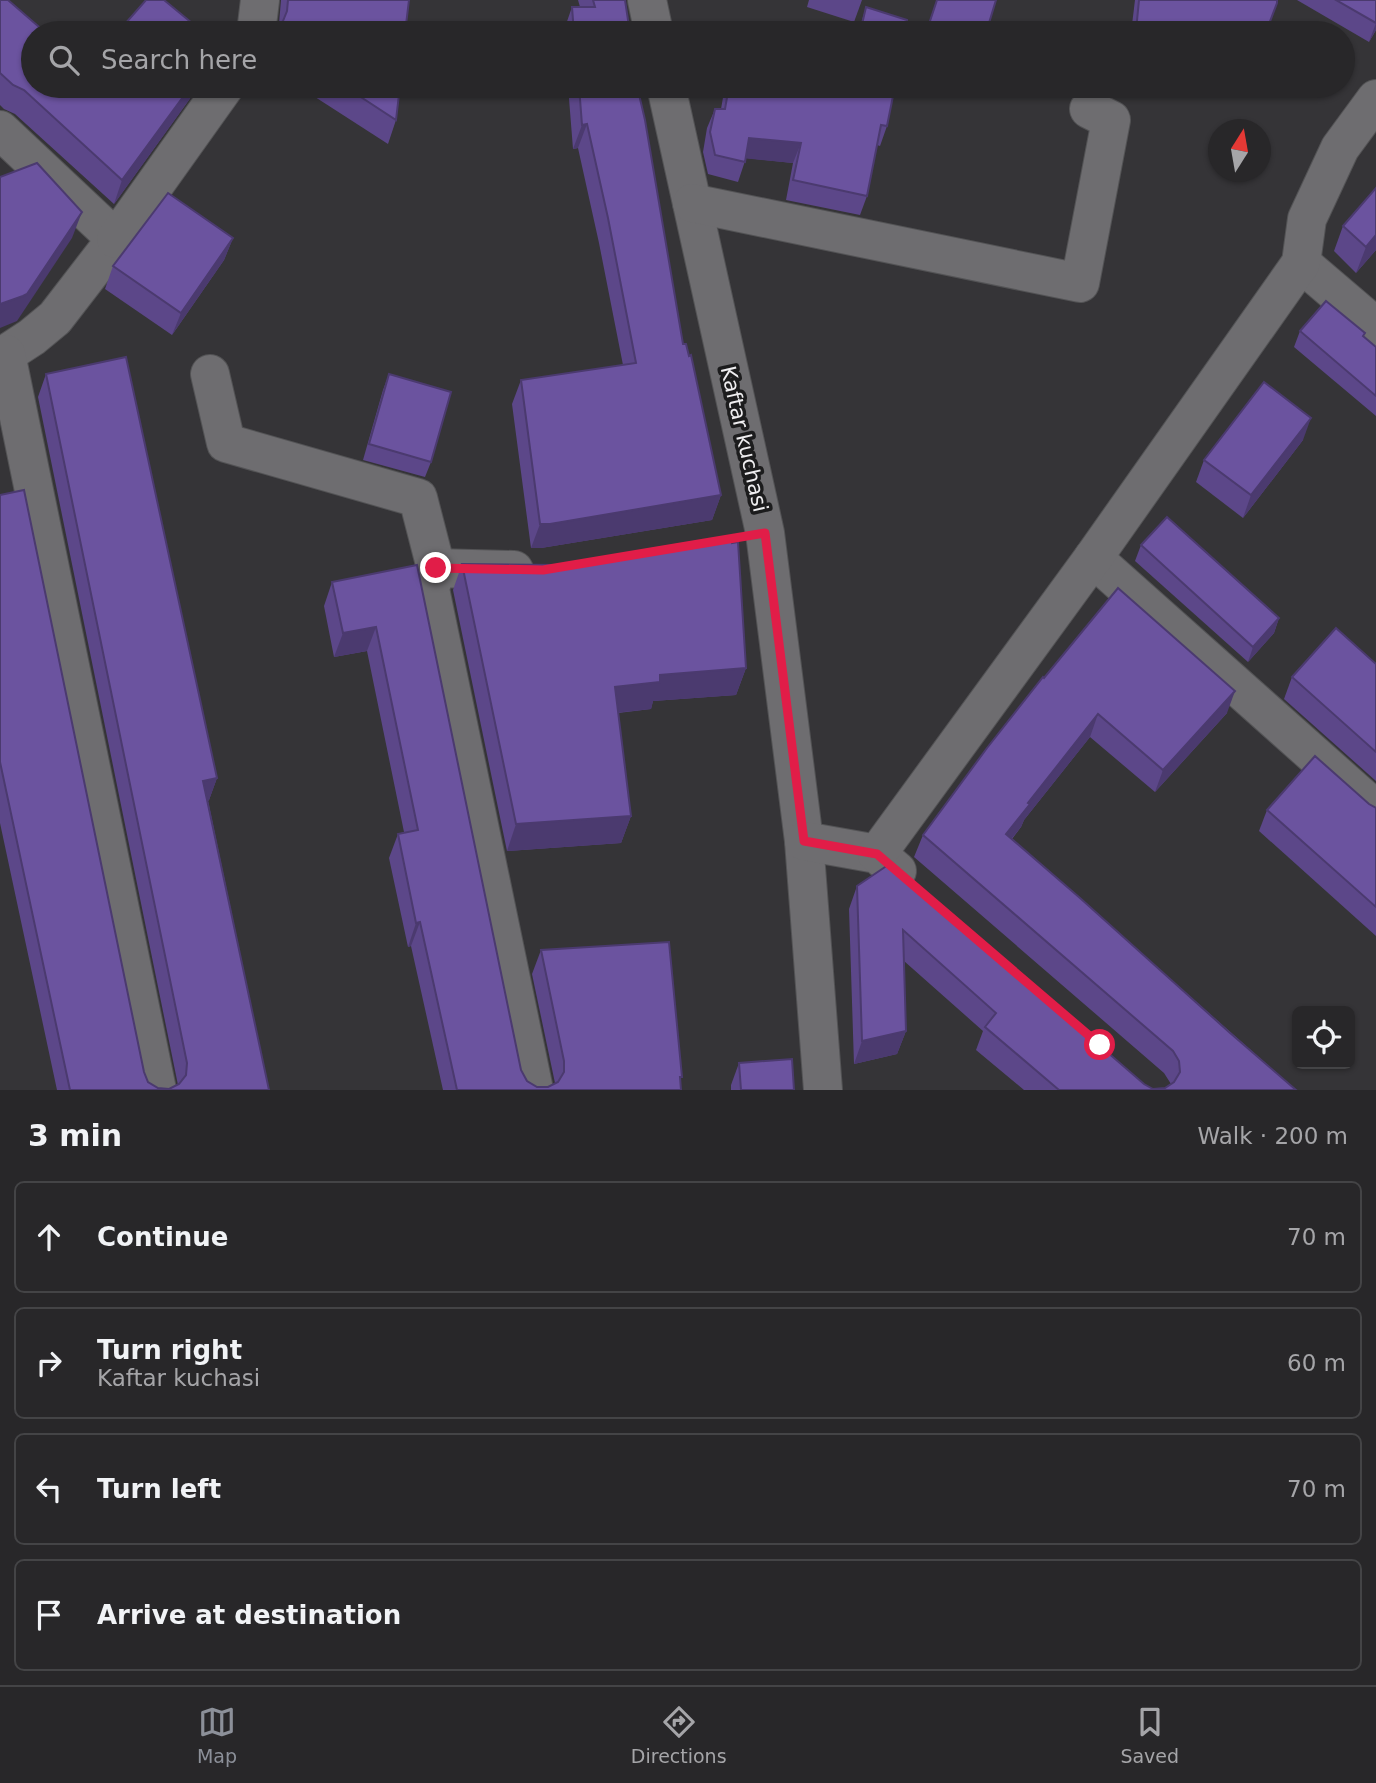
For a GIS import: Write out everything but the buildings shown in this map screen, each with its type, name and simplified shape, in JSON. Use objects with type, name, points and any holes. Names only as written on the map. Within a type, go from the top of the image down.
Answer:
[{"type":"street","points":[[257,21],[260,0]]},
{"type":"street","points":[[647,0],[651,21]]},
{"type":"street","points":[[157,1090],[3,355],[55,318],[116,239],[216,98]]},
{"type":"street","name":"Kaftar kuchasi","points":[[669,98],[765,533],[804,841],[823,1090]]},
{"type":"street","points":[[877,854],[1093,558],[1301,263],[1307,219],[1340,148],[1376,99]]},
{"type":"street","points":[[692,204],[1080,284],[1111,120],[1089,110]]},
{"type":"street","points":[[0,130],[116,239]]},
{"type":"street","points":[[1301,263],[1376,327]]},
{"type":"street","points":[[210,374],[226,443],[418,498],[436,568],[430,589],[534,1090]]},
{"type":"street","points":[[726,540],[765,533]]},
{"type":"street","points":[[1093,558],[1376,810]]},
{"type":"street","points":[[436,568],[543,570]]},
{"type":"street","points":[[804,841],[877,854],[919,890]]},
{"type":"route","points":[[436,568],[543,570],[765,533],[804,841],[877,854],[1100,1045]]}]
